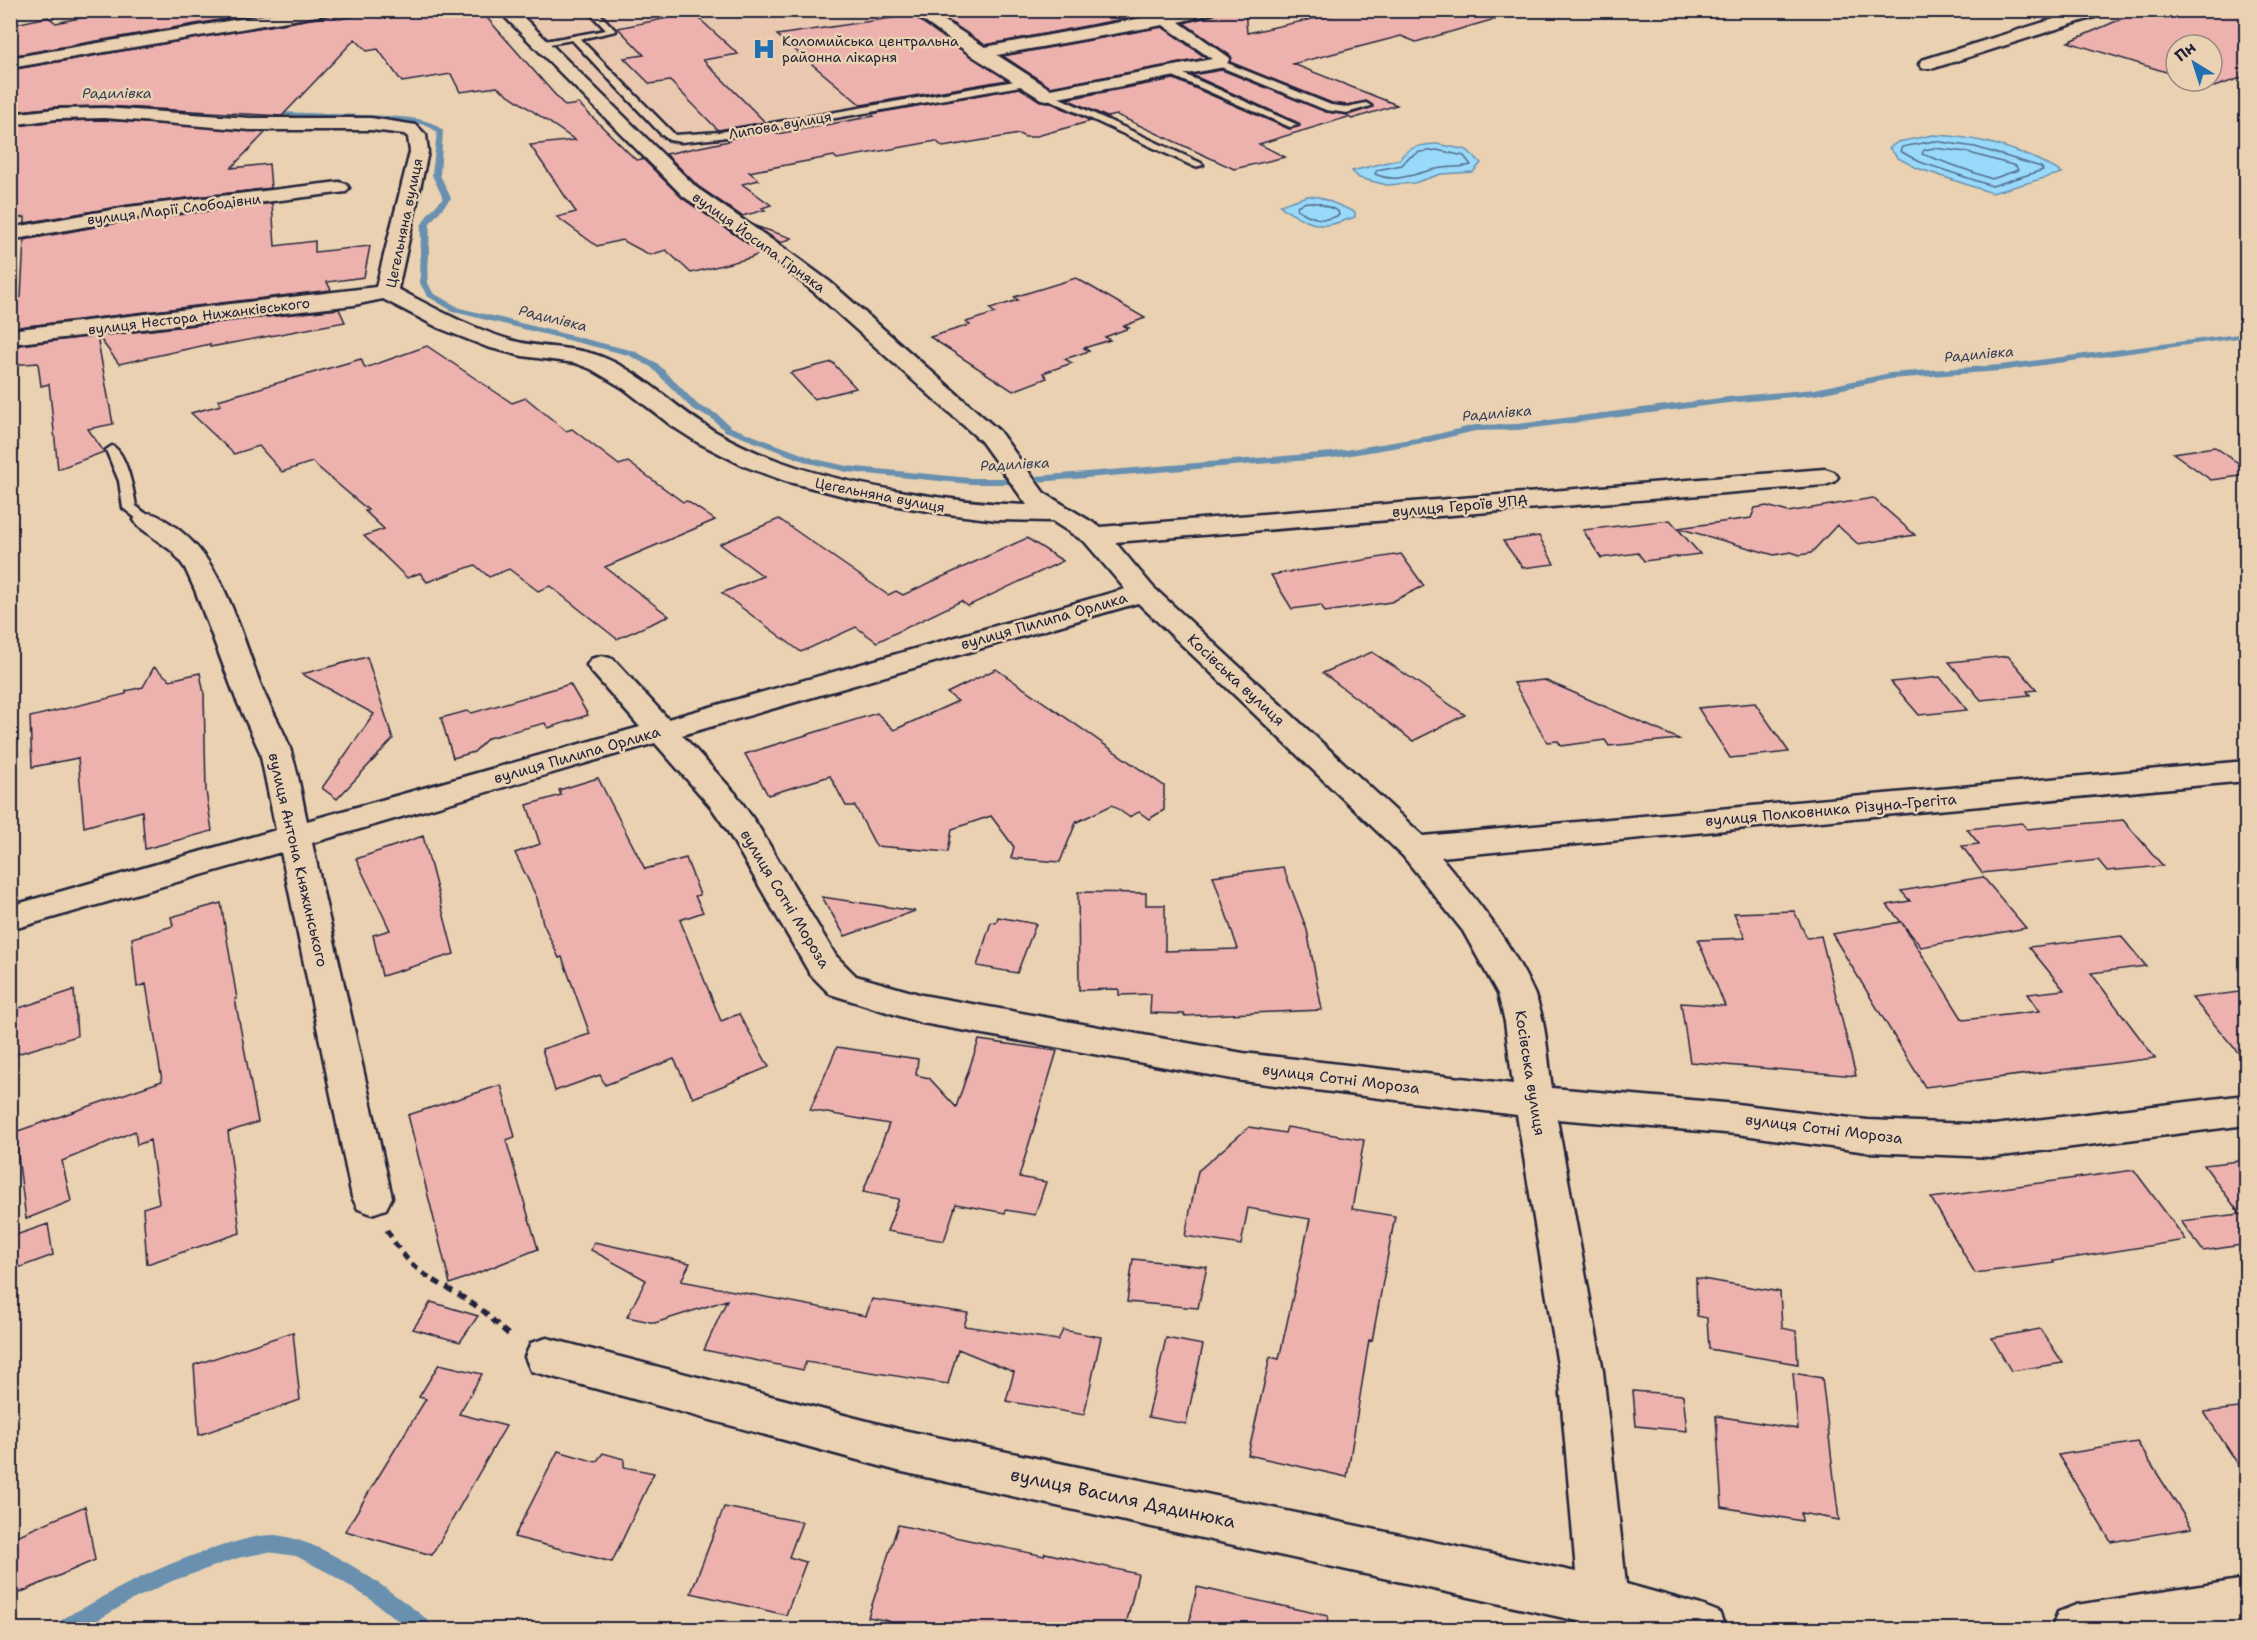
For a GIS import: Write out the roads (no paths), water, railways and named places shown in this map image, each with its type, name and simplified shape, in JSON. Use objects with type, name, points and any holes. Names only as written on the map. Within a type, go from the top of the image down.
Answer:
[{"type":"street","points":[[10,63],[323,10]]},
{"type":"street","name":"вулиця Йосипа Гірняка","points":[[506,10],[538,43],[657,141],[698,199],[782,255],[849,310],[990,436],[1035,499],[1095,536]]},
{"type":"street","points":[[916,10],[1047,95],[1219,63],[1222,58],[1166,20]]},
{"type":"street","points":[[980,52],[1166,20],[1207,10]]},
{"type":"street","points":[[1928,64],[2101,10]]},
{"type":"street","name":"Цегельняна вулиця","points":[[10,120],[56,114],[105,113],[250,124],[371,124],[409,129],[417,135],[419,152],[386,292],[452,326],[512,348],[564,352],[598,363],[627,378],[682,422],[731,451],[787,475],[845,491],[948,507],[1001,513],[1055,513]]},
{"type":"street","name":"вулиця Марії Слободівни","points":[[10,234],[107,216],[339,188]]},
{"type":"street","name":"вулиця Нестора Нижанківського","points":[[10,337],[354,298],[386,292]]},
{"type":"street","name":"вулиця Героїв УПА","points":[[1095,536],[1825,477]]},
{"type":"street","name":"вулиця Антона Княжинського","points":[[147,520],[172,536],[191,558],[202,577],[252,704],[276,752],[372,1197]]},
{"type":"street","name":"Косівська вулиця","points":[[1095,536],[1143,593],[1415,848],[1477,924],[1516,994],[1524,1023],[1534,1102],[1581,1371],[1603,1616]]},
{"type":"street","name":"вулиця Пилипа Орлика","points":[[10,918],[1143,593]]},
{"type":"street","name":"вулиця Сотні Мороза","points":[[602,665],[723,800],[741,826],[823,965],[843,985],[922,1009],[1243,1067],[1534,1102],[1737,1119],[1867,1136],[1994,1141],[2247,1110]]},
{"type":"street","name":"вулиця Полковника Різуна-Грегіта","points":[[1415,848],[2247,771]]},
{"type":"street","name":"вулиця Василя Дядинюка","points":[[548,1357],[898,1450],[1603,1616],[1701,1629]]},
{"type":"street","points":[[2076,1629],[2247,1603]]},
{"type":"lane","points":[[538,43],[612,31],[591,10]]},
{"type":"lane","points":[[574,37],[657,141]]},
{"type":"lane","points":[[1219,63],[1329,108],[1347,110],[1366,106]]},
{"type":"lane","points":[[1174,73],[1293,125]]},
{"type":"lane","name":"Липова вулиця","points":[[657,141],[720,135],[1026,82]]},
{"type":"lane","points":[[1047,95],[1198,165]]},
{"type":"lane","points":[[112,450],[125,481],[130,508],[147,520]]},
{"type":"water","points":[[1933,135],[1983,141],[2017,151],[2062,173],[1992,193],[1917,168],[1898,158],[1889,148],[1898,142]]},
{"type":"water","points":[[1437,144],[1467,150],[1481,163],[1473,172],[1441,174],[1414,183],[1387,185],[1359,178],[1352,171],[1400,159],[1407,151],[1416,147]]},
{"type":"water","points":[[1307,196],[1319,197],[1355,212],[1355,217],[1328,225],[1315,224],[1287,211],[1280,205]]},
{"type":"waterway","name":"Радилівка","points":[[10,113],[78,106]]},
{"type":"waterway","name":"Радилівка","points":[[203,111],[389,118],[417,121],[434,126],[440,131],[436,175],[447,198],[430,216],[425,226],[424,283],[430,295],[436,300],[457,310],[631,353],[654,365],[695,407],[714,416],[728,429],[812,461],[847,469],[970,481],[1012,481],[1333,455],[1429,439],[1475,428],[1518,427],[1728,400],[1815,392],[1890,376],[2000,368],[2246,335]]},
{"type":"waterway","points":[[63,1630],[124,1595],[187,1566],[250,1546],[268,1543],[297,1548],[336,1567],[396,1606],[425,1630]]},
{"type":"place","name":"Коломийська центральна районна лікарня","points":[[764,49]]}]
